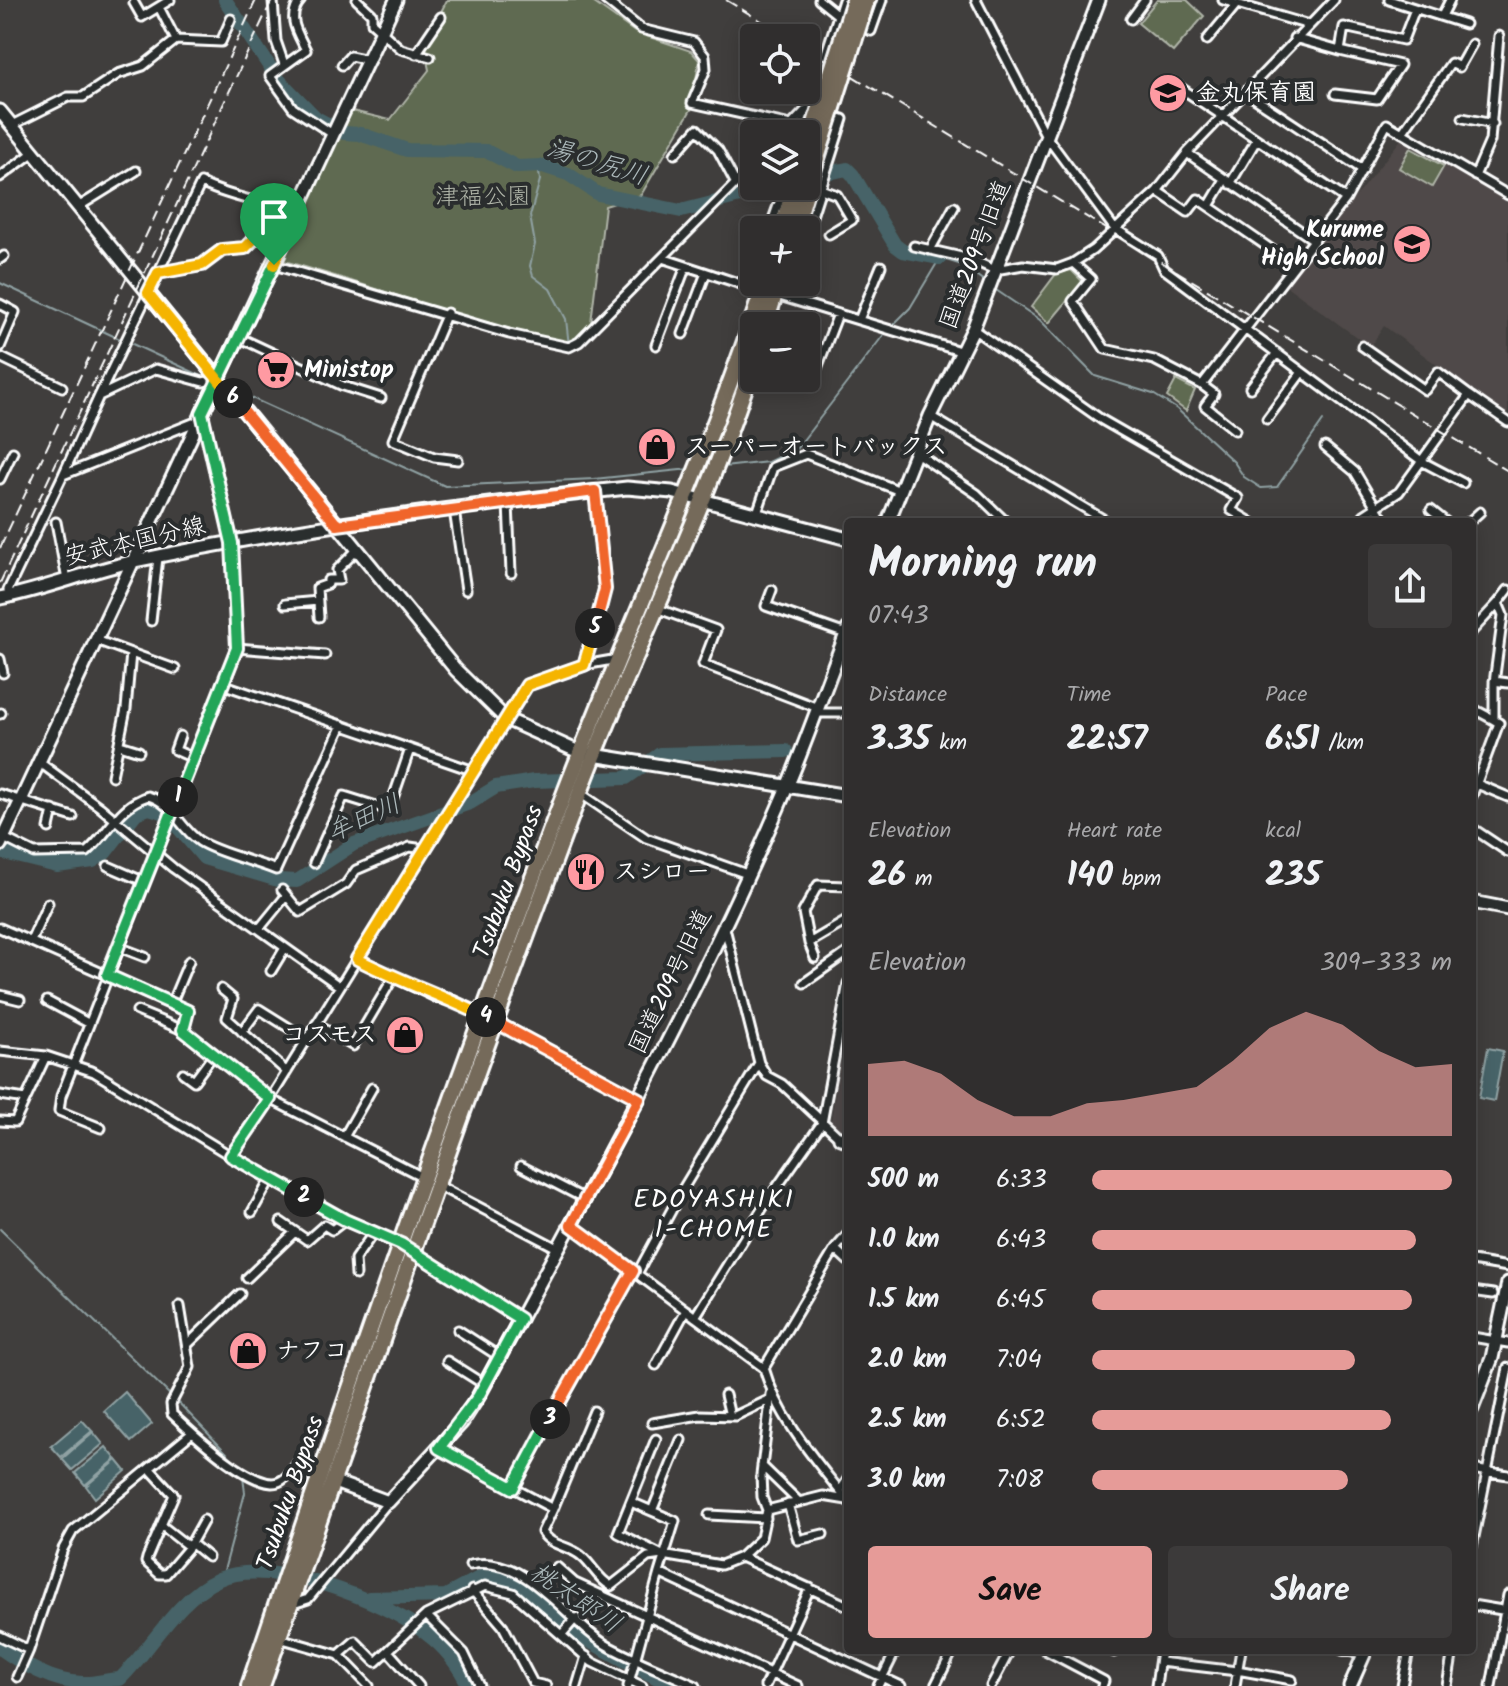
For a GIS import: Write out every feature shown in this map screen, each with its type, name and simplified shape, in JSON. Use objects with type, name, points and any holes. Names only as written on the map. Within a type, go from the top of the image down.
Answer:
[{"type":"highway","points":[[816,120],[854,0]]},
{"type":"highway","points":[[820,133],[867,0]]},
{"type":"highway","name":"Tsubuku Bypass","points":[[490,1019],[580,793],[588,754],[656,608],[737,371],[766,296]]},
{"type":"highway","name":"Tsubuku Bypass","points":[[249,1686],[284,1603],[431,1182],[621,659],[695,500],[741,392]]},
{"type":"highway","name":"Tsubuku Bypass","points":[[262,1686],[279,1638],[284,1603]]},
{"type":"street","points":[[134,3],[142,17],[170,0]]},
{"type":"street","points":[[301,0],[293,11],[292,20],[306,50],[270,76],[293,108],[334,135]]},
{"type":"street","points":[[357,0],[401,49],[430,57]]},
{"type":"street","points":[[342,725],[276,870],[205,845],[173,810],[148,796],[131,802],[104,837],[87,852],[34,853],[1,840],[396,0]]},
{"type":"street","points":[[605,0],[641,29],[694,42],[705,56],[706,69],[692,103],[768,120]]},
{"type":"street","points":[[819,0],[837,16],[871,31],[882,0]]},
{"type":"street","points":[[804,120],[843,0]]},
{"type":"street","points":[[976,0],[1046,136],[1114,228],[1158,256],[1164,269],[1423,462],[1463,483]]},
{"type":"street","name":"国道209号旧道","points":[[890,518],[930,416],[973,329],[1099,0]]},
{"type":"street","points":[[1131,19],[1145,0]]},
{"type":"street","points":[[1223,0],[1309,25]]},
{"type":"street","points":[[914,246],[970,259],[995,270],[1023,265],[1057,269],[1073,263],[1093,250],[1157,191],[1187,153],[1294,38],[1334,0]]},
{"type":"street","points":[[1389,0],[1465,24]]},
{"type":"street","points":[[1442,16],[1450,0]]},
{"type":"street","points":[[273,1],[276,41],[284,64]]},
{"type":"street","points":[[1207,40],[1236,5]]},
{"type":"street","points":[[159,7],[176,40]]},
{"type":"street","points":[[1340,51],[1344,27],[1403,40],[1415,9]]},
{"type":"street","points":[[416,54],[441,17]]},
{"type":"street","points":[[12,125],[68,97],[83,97],[118,74],[143,66],[176,40],[221,42],[231,19]]},
{"type":"street","points":[[1475,176],[1490,141],[1493,124],[1499,36]]},
{"type":"street","points":[[1294,38],[1400,65],[1377,99],[1335,94]]},
{"type":"street","points":[[1402,133],[1451,63],[1459,67],[1472,44]]},
{"type":"street","points":[[342,65],[350,56],[370,60]]},
{"type":"street","points":[[1172,82],[1346,199]]},
{"type":"street","points":[[1245,92],[1363,170]]},
{"type":"street","points":[[796,120],[808,109]]},
{"type":"street","points":[[808,109],[843,119],[820,156]]},
{"type":"street","points":[[0,111],[456,670],[506,719],[588,754],[844,795]]},
{"type":"street","points":[[1463,118],[1493,124]]},
{"type":"street","points":[[1202,385],[1346,199],[1387,124],[1508,195]]},
{"type":"street","points":[[675,154],[697,129],[718,150],[736,184]]},
{"type":"street","points":[[1209,206],[1257,139]]},
{"type":"street","points":[[0,177],[34,152]]},
{"type":"street","points":[[1187,153],[1314,240]]},
{"type":"street","points":[[78,207],[136,171]]},
{"type":"street","points":[[274,265],[367,294],[447,313],[509,334],[569,347],[579,342],[740,180]]},
{"type":"street","points":[[5,597],[201,183],[227,197],[258,201],[296,216]]},
{"type":"street","points":[[1157,191],[1188,212],[1198,199],[1294,265]]},
{"type":"street","points":[[820,192],[837,195],[852,220],[829,234]]},
{"type":"street","points":[[778,216],[791,200]]},
{"type":"street","points":[[158,273],[202,265],[222,250],[245,248],[254,239],[252,219],[258,201]]},
{"type":"street","points":[[930,250],[954,207]]},
{"type":"street","points":[[662,258],[740,280]]},
{"type":"street","points":[[1073,263],[1091,279],[1073,301],[1105,349],[1154,360],[1202,385],[1214,394],[1205,406],[1235,430]]},
{"type":"street","points":[[656,345],[686,266]]},
{"type":"street","points":[[859,320],[881,266]]},
{"type":"street","points":[[683,334],[706,273]]},
{"type":"street","points":[[793,296],[838,314],[963,352]]},
{"type":"street","points":[[0,304],[15,312],[0,347]]},
{"type":"street","points":[[447,313],[393,440],[434,457],[458,460]]},
{"type":"street","points":[[820,361],[838,314]]},
{"type":"street","points":[[973,329],[1102,420],[1238,498],[1231,510],[1244,518]]},
{"type":"street","points":[[238,337],[343,386],[381,398]]},
{"type":"street","points":[[1362,346],[1425,390],[1438,372],[1508,422]]},
{"type":"street","points":[[1250,388],[1277,353]]},
{"type":"street","points":[[0,357],[62,387]]},
{"type":"street","points":[[99,396],[156,369],[203,382],[218,379]]},
{"type":"street","points":[[1267,419],[1302,372]]},
{"type":"street","points":[[1364,515],[1399,492],[1469,395]]},
{"type":"street","points":[[930,416],[1101,518]]},
{"type":"street","points":[[63,475],[200,417]]},
{"type":"street","points":[[101,1128],[59,1111],[71,1063],[237,648],[232,543],[200,417]]},
{"type":"street","points":[[1325,447],[1355,472],[1383,518]]},
{"type":"street","points":[[0,479],[13,452]]},
{"type":"street","points":[[915,452],[977,494],[1002,518]]},
{"type":"street","points":[[756,516],[773,467],[806,454],[900,491]]},
{"type":"street","name":"安武本国分線","points":[[5,597],[133,562],[232,543],[337,525],[627,488],[695,500],[844,538]]},
{"type":"street","points":[[584,665],[605,589],[595,491]]},
{"type":"street","points":[[508,503],[511,573]]},
{"type":"street","points":[[454,510],[466,590]]},
{"type":"street","points":[[1431,510],[1441,518]]},
{"type":"street","points":[[993,518],[995,512]]},
{"type":"street","points":[[1473,518],[1480,512]]},
{"type":"street","points":[[56,522],[67,580]]},
{"type":"street","points":[[319,617],[319,585],[328,584],[328,580],[339,580],[337,570],[357,550]]},
{"type":"street","points":[[151,621],[158,557]]},
{"type":"street","points":[[772,590],[766,606],[844,631]]},
{"type":"street","points":[[1476,627],[1508,590]]},
{"type":"street","points":[[285,604],[318,601]]},
{"type":"street","points":[[1494,720],[1494,681],[1505,619],[1498,603]]},
{"type":"street","points":[[656,608],[716,630],[703,664],[817,710],[844,713]]},
{"type":"street","points":[[96,640],[175,669]]},
{"type":"street","points":[[787,787],[844,640]]},
{"type":"street","points":[[237,648],[325,655]]},
{"type":"street","points":[[112,776],[120,745],[131,653]]},
{"type":"street","points":[[0,659],[3,673]]},
{"type":"street","points":[[231,1156],[287,1072],[527,685],[584,665],[621,659]]},
{"type":"street","points":[[1494,681],[1508,683]]},
{"type":"street","points":[[222,684],[474,771]]},
{"type":"street","points":[[1476,710],[1499,723],[1477,784],[1508,797]]},
{"type":"street","points":[[180,736],[175,750],[193,758]]},
{"type":"street","points":[[120,745],[139,751]]},
{"type":"street","points":[[314,863],[344,796],[389,810],[410,749]]},
{"type":"street","points":[[39,762],[156,854],[339,986]]},
{"type":"street","name":"国道209号旧道","points":[[388,1502],[462,1422],[485,1385],[639,1099],[787,787]]},
{"type":"street","points":[[580,793],[646,838],[747,874]]},
{"type":"street","points":[[0,794],[73,817]]},
{"type":"street","points":[[49,828],[53,810]]},
{"type":"street","points":[[1476,831],[1508,852]]},
{"type":"street","points":[[259,929],[284,893],[300,912],[346,884],[356,870],[410,847],[424,849]]},
{"type":"street","points":[[108,866],[145,882]]},
{"type":"street","points":[[815,958],[803,912],[818,885],[844,886]]},
{"type":"street","points":[[31,941],[48,903]]},
{"type":"street","points":[[1476,903],[1508,909]]},
{"type":"street","points":[[724,921],[759,1063],[767,1076],[782,1084],[822,1123],[844,1139]]},
{"type":"street","points":[[809,943],[844,922]]},
{"type":"street","points":[[0,928],[188,1011],[183,1030]]},
{"type":"street","points":[[119,947],[145,957]]},
{"type":"street","points":[[271,971],[285,948]]},
{"type":"street","points":[[804,983],[844,955]]},
{"type":"street","points":[[357,959],[393,978],[490,1019],[639,1099]]},
{"type":"street","points":[[171,1004],[189,961]]},
{"type":"street","points":[[316,1024],[353,1046],[393,978]]},
{"type":"street","points":[[221,989],[233,999],[227,1018],[287,1072]]},
{"type":"street","points":[[0,995],[20,1000]]},
{"type":"street","points":[[47,1001],[88,1023]]},
{"type":"street","points":[[695,1317],[765,1204],[822,1123],[844,1005]]},
{"type":"street","points":[[242,1032],[259,1009],[307,1039]]},
{"type":"street","points":[[137,1011],[183,1030],[270,1099],[559,1249]]},
{"type":"street","points":[[0,1051],[46,1056],[94,1072],[231,1156],[345,1220],[408,1247],[520,1319]]},
{"type":"street","points":[[183,1073],[194,1081],[214,1054]]},
{"type":"street","points":[[0,1121],[15,1122],[46,1056]]},
{"type":"street","points":[[513,1488],[684,1187],[759,1063]]},
{"type":"street","points":[[344,1137],[372,1088]]},
{"type":"street","points":[[0,1095],[25,1099]]},
{"type":"street","points":[[521,1166],[585,1199]]},
{"type":"street","points":[[252,1212],[271,1178]]},
{"type":"street","points":[[281,1222],[307,1240],[324,1225],[332,1230],[345,1220]]},
{"type":"street","points":[[571,1225],[764,1368],[771,1396],[805,1447],[844,1496]]},
{"type":"street","points":[[247,1278],[295,1232]]},
{"type":"street","points":[[356,1275],[355,1259],[374,1232]]},
{"type":"street","points":[[764,1368],[844,1239]]},
{"type":"street","points":[[835,1249],[844,1257]]},
{"type":"street","points":[[1476,1262],[1508,1267]]},
{"type":"street","points":[[1476,1400],[1503,1342],[1508,1283]]},
{"type":"street","points":[[1476,1292],[1493,1294]]},
{"type":"street","points":[[187,1345],[240,1294]]},
{"type":"street","points":[[180,1306],[190,1367],[171,1404],[172,1414],[232,1464],[271,1483],[283,1480],[301,1459]]},
{"type":"street","points":[[656,1365],[686,1310]]},
{"type":"street","points":[[458,1330],[500,1357]]},
{"type":"street","points":[[1476,1338],[1503,1342]]},
{"type":"street","points":[[447,1361],[485,1385]]},
{"type":"street","points":[[1476,1527],[1508,1368]]},
{"type":"street","points":[[725,1395],[730,1416]]},
{"type":"street","points":[[652,1423],[700,1415],[730,1416],[771,1396]]},
{"type":"street","points":[[656,1439],[618,1533],[662,1555],[721,1565],[741,1557],[761,1538],[767,1514],[762,1497],[762,1466],[771,1396]]},
{"type":"street","points":[[594,1411],[542,1532],[547,1540],[580,1554],[602,1581],[611,1586],[648,1557],[662,1555]]},
{"type":"street","points":[[17,1677],[63,1549],[73,1531],[192,1433]]},
{"type":"street","points":[[652,1511],[681,1440]]},
{"type":"street","points":[[439,1448],[553,1509]]},
{"type":"street","points":[[762,1466],[798,1501]]},
{"type":"street","points":[[150,1469],[174,1495],[146,1562],[159,1574],[166,1574],[190,1545],[204,1520]]},
{"type":"street","points":[[1476,1470],[1508,1475]]},
{"type":"street","points":[[284,1603],[308,1599],[388,1502],[325,1479],[291,1471]]},
{"type":"street","points":[[840,1491],[844,1485]]},
{"type":"street","points":[[709,1515],[767,1514],[788,1504],[823,1496],[844,1500]]},
{"type":"street","points":[[629,1683],[662,1555],[675,1521],[631,1502]]},
{"type":"street","points":[[788,1504],[798,1540],[823,1534]]},
{"type":"street","points":[[161,1525],[208,1557]]},
{"type":"street","points":[[741,1557],[844,1604]]},
{"type":"street","points":[[470,1565],[486,1562],[539,1586],[607,1646],[696,1686]]},
{"type":"street","points":[[539,1586],[557,1567],[575,1583],[798,1686]]},
{"type":"street","points":[[659,1573],[901,1686]]},
{"type":"street","points":[[339,1655],[355,1641],[376,1662],[436,1608],[450,1606],[472,1590],[485,1586],[513,1593],[586,1656],[629,1683],[642,1686]]},
{"type":"street","points":[[765,1686],[810,1588]]},
{"type":"street","points":[[472,1590],[503,1626],[533,1683],[546,1686]]},
{"type":"street","points":[[1491,1686],[1508,1595]]},
{"type":"street","points":[[1476,1606],[1507,1610]]},
{"type":"street","points":[[426,1615],[464,1653],[480,1686]]},
{"type":"street","points":[[562,1634],[576,1618]]},
{"type":"street","points":[[0,1636],[29,1650]]},
{"type":"street","points":[[279,1638],[339,1655],[369,1686]]},
{"type":"street","points":[[388,1651],[419,1686]]},
{"type":"street","points":[[878,1686],[894,1654]]},
{"type":"street","points":[[935,1686],[949,1654]]},
{"type":"street","points":[[1003,1686],[992,1684],[1008,1654]]},
{"type":"street","points":[[1063,1654],[1104,1681],[1102,1686]]},
{"type":"street","points":[[1156,1686],[1161,1654]]},
{"type":"street","points":[[1235,1686],[1240,1654]]},
{"type":"street","points":[[1350,1686],[1364,1654]]},
{"type":"street","points":[[1402,1686],[1408,1654]]},
{"type":"street","points":[[1447,1686],[1452,1654]]},
{"type":"street","points":[[577,1686],[586,1656]]},
{"type":"street","points":[[1160,1662],[1292,1680]]},
{"type":"shaded area","name":"Kurume High School","points":[[1403,137],[1508,198],[1508,417],[1384,326],[1370,347],[1285,285]]},
{"type":"shaded area","points":[[844,1042],[844,1133],[830,1125]]},
{"type":"green space","name":"津福公園","points":[[447,0],[590,0],[635,32],[691,51],[699,60],[692,108],[641,195],[605,206],[590,331],[571,343],[463,316],[284,261],[286,257],[282,256],[352,111],[390,120],[429,70],[424,45]]},
{"type":"green space","points":[[1157,0],[1187,0],[1204,16],[1173,52],[1138,23]]},
{"type":"green space","points":[[1410,148],[1444,166],[1432,187],[1399,168]]},
{"type":"green space","points":[[1071,270],[1083,282],[1049,323],[1031,307],[1056,274]]},
{"type":"green space","points":[[1176,380],[1195,390],[1186,411],[1167,397]]},
{"type":"water","points":[[1488,1048],[1503,1051],[1494,1101],[1479,1098]]},
{"type":"water","points":[[125,1392],[152,1424],[131,1442],[104,1411]]},
{"type":"water","points":[[82,1420],[92,1431],[61,1457],[51,1446]]},
{"type":"water","points":[[93,1432],[103,1444],[72,1470],[62,1459]]},
{"type":"water","points":[[106,1447],[116,1459],[85,1485],[75,1473]]},
{"type":"water","points":[[117,1460],[126,1471],[95,1498],[86,1486]]},
{"type":"waterway","name":"湯の尻川","points":[[225,0],[278,79],[316,118],[344,133],[360,134],[407,150],[486,151],[517,167],[543,166],[568,174],[598,194],[681,211],[740,196]]},
{"type":"waterway","points":[[538,166],[540,180],[530,216],[535,244],[530,266],[533,276],[550,289],[566,319],[569,346]]},
{"type":"waterway","name":"湯の尻川","points":[[833,172],[847,169],[853,175],[895,245],[903,251],[940,258]]},
{"type":"waterway","points":[[890,328],[910,308],[940,258],[962,265],[984,281]]},
{"type":"waterway","points":[[0,283],[122,340]]},
{"type":"waterway","points":[[993,288],[1040,320],[1095,376],[1153,394],[1177,409],[1234,462],[1244,477],[1261,488],[1277,487],[1323,421]]},
{"type":"waterway","points":[[724,467],[768,462],[797,448],[885,333]]},
{"type":"waterway","points":[[128,342],[206,378]]},
{"type":"waterway","points":[[234,390],[445,486],[594,479],[690,469]]},
{"type":"waterway","name":"牟田川","points":[[0,852],[57,866],[93,861],[105,853],[136,813],[149,808],[166,813],[204,858],[278,880],[297,881],[354,844],[470,803],[496,787],[534,781],[626,778],[660,754],[786,751]]},
{"type":"waterway","points":[[0,1229],[171,1396]]},
{"type":"waterway","points":[[176,1400],[243,1470]]},
{"type":"waterway","points":[[222,1578],[245,1493],[243,1476]]},
{"type":"waterway","points":[[0,1648],[60,1680],[87,1683],[120,1679],[178,1611],[204,1587],[241,1573],[268,1573],[326,1585],[408,1621],[446,1651],[469,1686]]},
{"type":"waterway","name":"桃太郎川","points":[[369,1598],[446,1596],[481,1577],[500,1578],[531,1595],[580,1636],[672,1686]]},
{"type":"railway","points":[[0,548],[256,0]]},
{"type":"railway","points":[[0,583],[272,0]]},
{"type":"railway","points":[[726,0],[766,24]]},
{"type":"railway","points":[[820,56],[1508,471]]},
{"type":"place","name":"金丸保育園","points":[[1168,93]]},
{"type":"place","name":"Kurume High School","points":[[1412,244]]},
{"type":"place","name":"Ministop","points":[[276,370]]},
{"type":"place","name":"スーパーオートバックス","points":[[657,447]]},
{"type":"place","name":"スシロー","points":[[586,872]]},
{"type":"place","name":"コスモス","points":[[405,1035]]},
{"type":"place","name":"ナフコ","points":[[248,1351]]},
{"type":"district","name":"EDOYASHIKI 1-CHOME","points":[[714,1215]]},
{"type":"route","points":[[274,265],[218,379],[202,413],[232,543],[237,648],[107,975],[188,1011],[183,1030],[270,1099],[231,1156],[345,1220],[401,1244],[520,1319],[478,1397],[462,1422],[439,1448],[513,1488],[633,1271],[571,1225],[639,1099],[497,1022],[453,1001],[437,998],[357,959],[527,685],[584,665],[605,589],[595,491],[337,525],[277,452],[218,379],[148,293],[158,273],[202,265],[222,250],[245,248],[254,239],[252,219],[258,201],[296,216],[274,265]]}]
